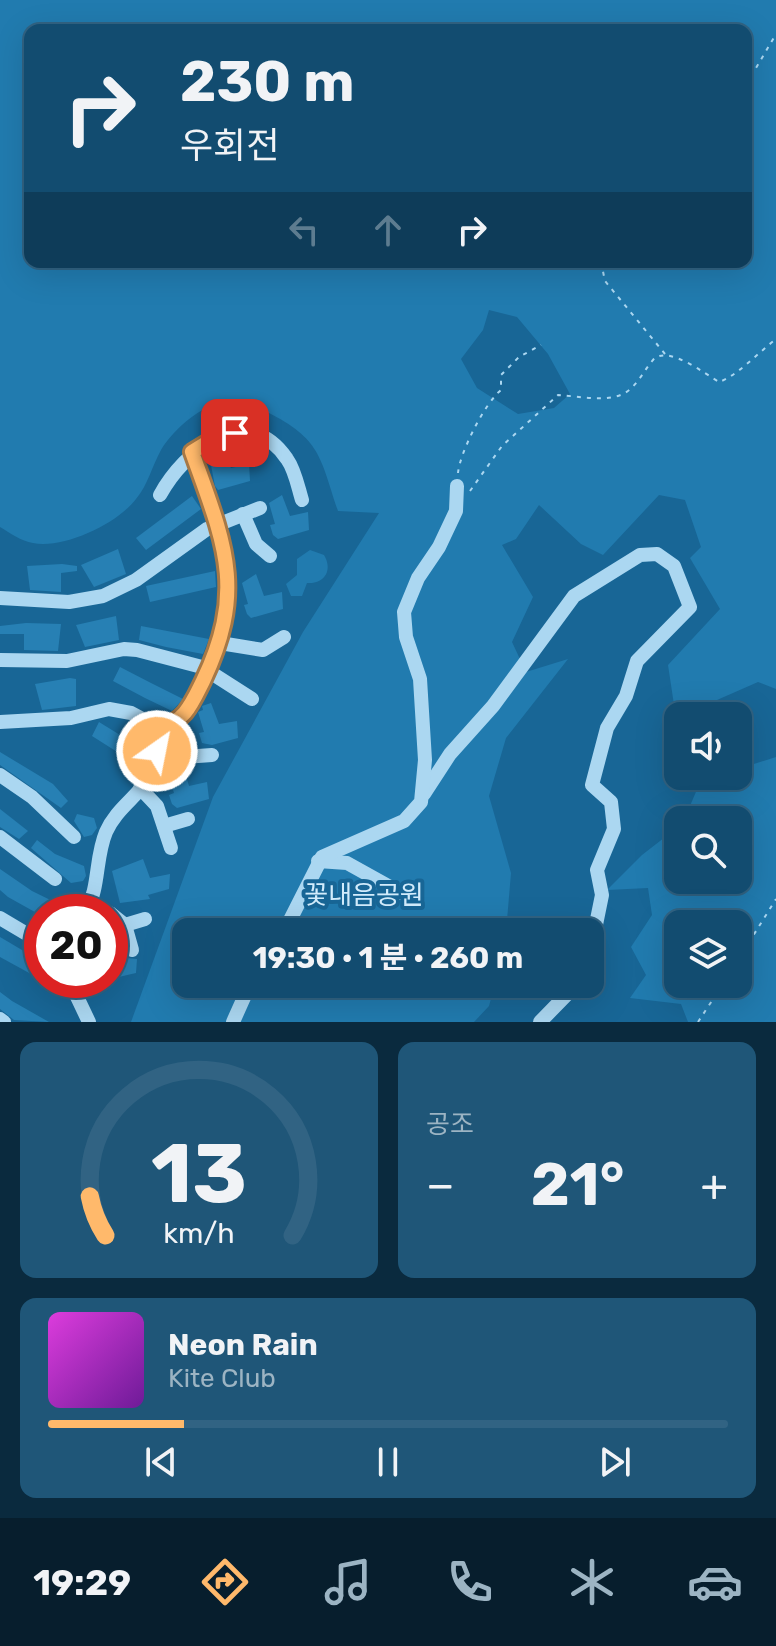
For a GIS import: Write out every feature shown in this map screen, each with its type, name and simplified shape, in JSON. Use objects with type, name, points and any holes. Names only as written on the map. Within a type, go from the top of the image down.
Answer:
[{"type":"street","points":[[160,495],[173,473],[192,452],[227,434],[262,438],[290,462],[302,500]]},
{"type":"street","points":[[159,728],[184,715],[208,670],[220,643],[229,587],[226,554],[192,452]]},
{"type":"street","points":[[424,794],[420,679],[406,637],[404,612],[418,578],[439,547],[456,511],[457,486]]},
{"type":"street","points":[[0,598],[69,602],[103,596],[136,580],[217,523],[260,508]]},
{"type":"street","points":[[243,514],[256,544],[270,556]]},
{"type":"street","points":[[291,918],[317,861],[337,848],[404,821],[417,808],[450,754],[493,706],[574,596],[640,555],[657,554],[674,566],[690,607],[637,661],[597,760],[592,785],[611,802],[614,829],[597,870],[602,895],[597,918]]},
{"type":"street","points":[[220,643],[263,650],[284,637]]},
{"type":"street","points":[[0,660],[67,661],[131,649],[208,670],[252,699]]},
{"type":"street","points":[[0,722],[71,718],[109,709],[136,715],[159,728]]},
{"type":"street","points":[[92,894],[105,834],[121,807],[152,771],[159,728]]},
{"type":"street","points":[[157,751],[184,757],[212,755]]},
{"type":"street","points":[[0,775],[32,797],[74,837]]},
{"type":"street","points":[[140,788],[157,806],[171,848]]},
{"type":"street","points":[[164,826],[188,819]]},
{"type":"street","points":[[0,837],[27,861],[55,879]]},
{"type":"street","points":[[317,861],[347,863],[401,893]]},
{"type":"street","points":[[0,918],[24,932]]},
{"type":"street","points":[[128,924],[145,919]]},
{"type":"street","points":[[128,936],[132,950]]},
{"type":"street","points":[[78,998],[89,1022]]},
{"type":"street","points":[[233,1022],[244,998]]},
{"type":"street","points":[[540,1022],[563,998]]},
{"type":"path","points":[[752,75],[776,34]]},
{"type":"path","points":[[602,268],[605,281],[666,355]]},
{"type":"path","points":[[456,511],[502,446],[545,403],[558,395],[610,397],[626,392],[654,357],[666,355],[675,356],[719,382],[732,378],[742,365],[776,339]]},
{"type":"path","points":[[457,486],[459,467],[480,419],[492,398],[501,390],[501,375],[519,357],[541,345]]},
{"type":"path","points":[[752,938],[776,899]]},
{"type":"path","points":[[698,1022],[714,998]]},
{"type":"green space","name":"꽃내음공원","points":[[0,0],[776,0],[776,689],[758,682],[712,702],[674,702],[668,665],[720,609],[690,558],[701,547],[685,500],[659,495],[603,555],[581,544],[539,505],[516,539],[502,545],[533,597],[512,642],[526,672],[568,659],[506,738],[489,796],[511,873],[507,918],[172,918],[172,998],[491,998],[489,1006],[474,1022],[131,1022],[213,797],[303,632],[379,513],[338,511],[322,463],[308,441],[285,422],[247,402],[233,400],[202,410],[174,433],[161,450],[144,488],[116,517],[89,533],[60,542],[46,544],[24,540],[0,527]],"holes":[[[489,310],[517,317],[548,354],[570,394],[554,408],[518,414],[477,388],[461,359],[483,330]]]},
{"type":"green space","points":[[310,550],[324,555],[328,566],[326,575],[319,581],[307,583],[302,596],[291,596],[286,584],[297,575],[297,559]]},
{"type":"green space","points":[[776,757],[776,1022],[688,1022],[681,1004],[630,998],[646,975],[631,947],[652,915],[648,888],[607,890],[642,855],[664,838],[664,894],[752,894],[752,806],[690,806],[697,790],[752,790],[752,765]]},
{"type":"building","points":[[223,447],[231,468],[249,464],[250,481],[218,490],[209,455]]},
{"type":"building","points":[[282,495],[290,516],[308,512],[309,530],[278,539],[273,535],[270,525],[275,524],[269,503]]},
{"type":"building","points":[[192,496],[201,509],[146,550],[136,538]]},
{"type":"building","points":[[118,549],[126,574],[94,587],[81,565]]},
{"type":"building","points":[[27,566],[77,566],[77,571],[61,573],[61,592],[30,590]]},
{"type":"building","points":[[215,571],[216,587],[150,602],[146,586]]},
{"type":"building","points":[[256,574],[264,596],[282,592],[283,609],[251,618],[244,605],[248,604],[242,583]]},
{"type":"building","points":[[116,616],[119,640],[85,647],[76,625]]},
{"type":"building","points":[[61,624],[58,651],[24,650],[24,634],[0,634],[0,626]]},
{"type":"building","points":[[141,626],[209,639],[203,654],[166,647],[139,640]]},
{"type":"building","points":[[120,667],[183,699],[172,711],[145,698],[113,681]]},
{"type":"building","points":[[76,679],[76,706],[42,710],[35,684]]},
{"type":"building","points":[[211,703],[219,724],[237,721],[238,738],[212,745],[202,743],[199,733],[204,732],[198,712],[203,710],[202,706]]},
{"type":"building","points":[[99,722],[133,743],[146,760],[144,764],[133,771],[122,755],[92,736]]},
{"type":"building","points":[[0,752],[53,784],[68,801],[61,808],[0,765]]},
{"type":"building","points":[[177,766],[184,769],[189,786],[207,782],[209,799],[177,808],[172,804],[169,795],[174,793],[168,773]]},
{"type":"building","points":[[0,809],[28,831],[19,839],[0,827]]},
{"type":"building","points":[[77,814],[94,818],[97,828],[92,835],[84,837],[74,821]]},
{"type":"building","points":[[37,840],[55,854],[84,866],[86,876],[83,881],[71,883],[31,848]]},
{"type":"building","points":[[143,859],[150,878],[170,874],[169,889],[148,895],[150,899],[128,902],[128,894],[118,894],[112,871]]},
{"type":"building","points":[[0,869],[38,894],[24,894],[24,906],[0,890]]},
{"type":"building","points":[[0,937],[24,951],[24,970],[0,957]]},
{"type":"building","points":[[128,958],[137,959],[136,973],[128,975]]},
{"type":"building","points":[[0,992],[49,1022],[14,1020],[0,1009]]},
{"type":"route","points":[[157,751],[159,728],[181,719],[188,710],[218,647],[227,614],[229,587],[224,545],[192,452],[213,439],[235,433]]}]
